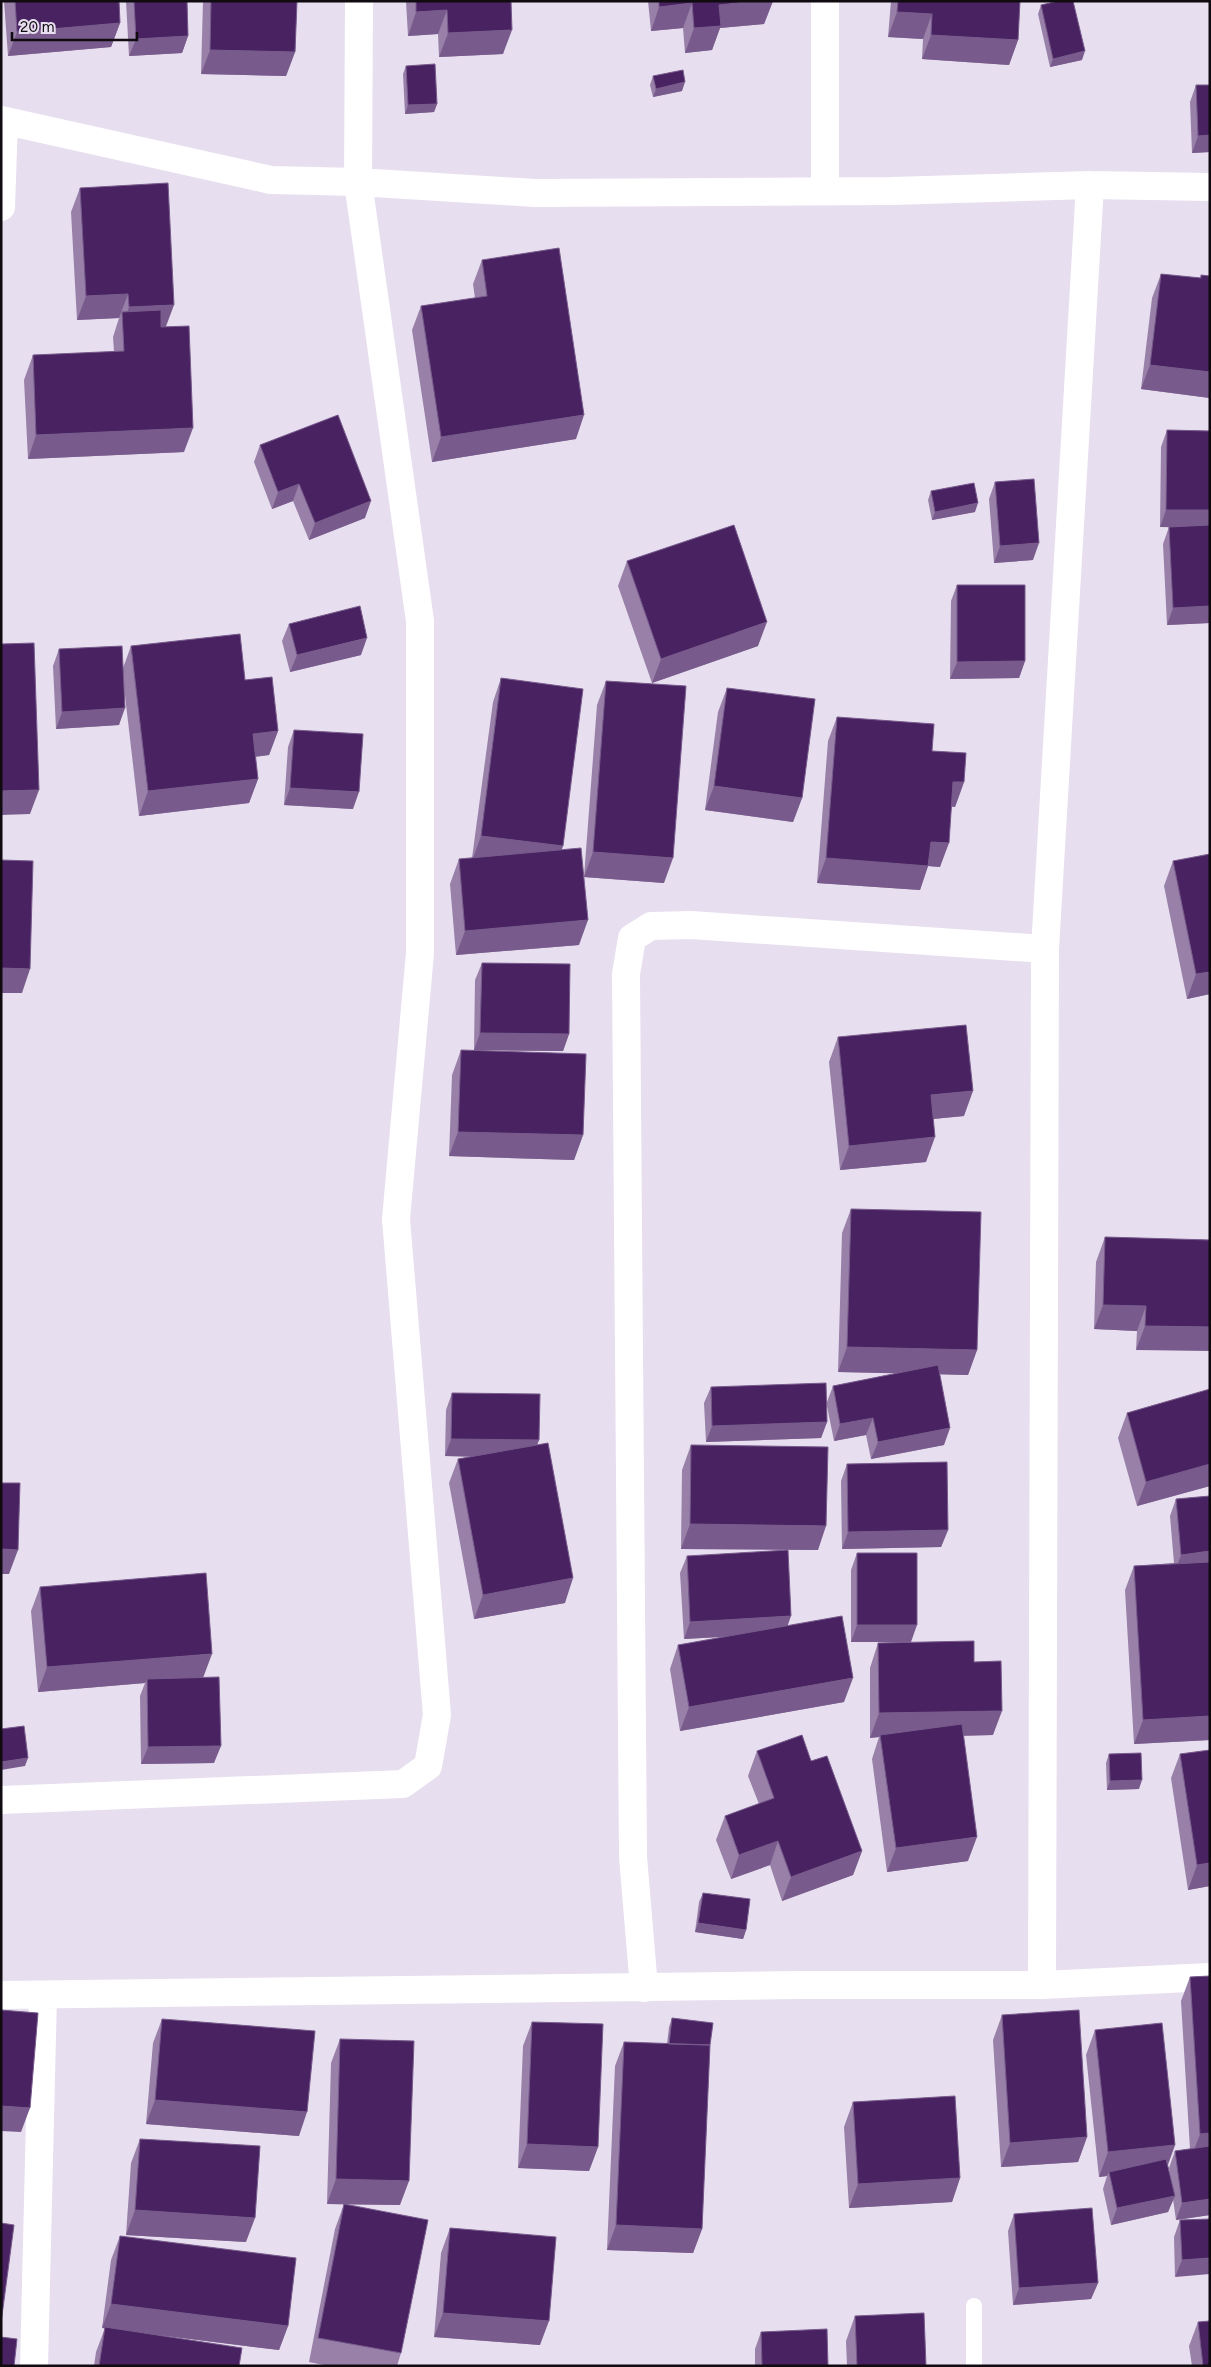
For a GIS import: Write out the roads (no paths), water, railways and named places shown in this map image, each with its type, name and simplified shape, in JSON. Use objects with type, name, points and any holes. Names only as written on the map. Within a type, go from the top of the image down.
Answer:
[{"type":"street","points":[[1,1800],[404,1784],[428,1766],[437,1715],[396,1218],[420,954],[420,621],[358,182],[359,1]]},
{"type":"street","points":[[825,1],[825,192]]},
{"type":"street","points":[[1,208],[3,120],[271,180],[358,182],[535,193],[825,192],[1090,185],[1210,187]]},
{"type":"street","points":[[1042,1985],[1046,949],[1090,185]]},
{"type":"street","points":[[644,1988],[633,1847],[626,974],[632,938],[651,926],[691,925],[1046,949]]},
{"type":"street","points":[[1,1995],[1042,1985],[1210,1977]]},
{"type":"street","points":[[34,2366],[43,1995]]},
{"type":"lane","points":[[974,2306],[974,2366]]}]
